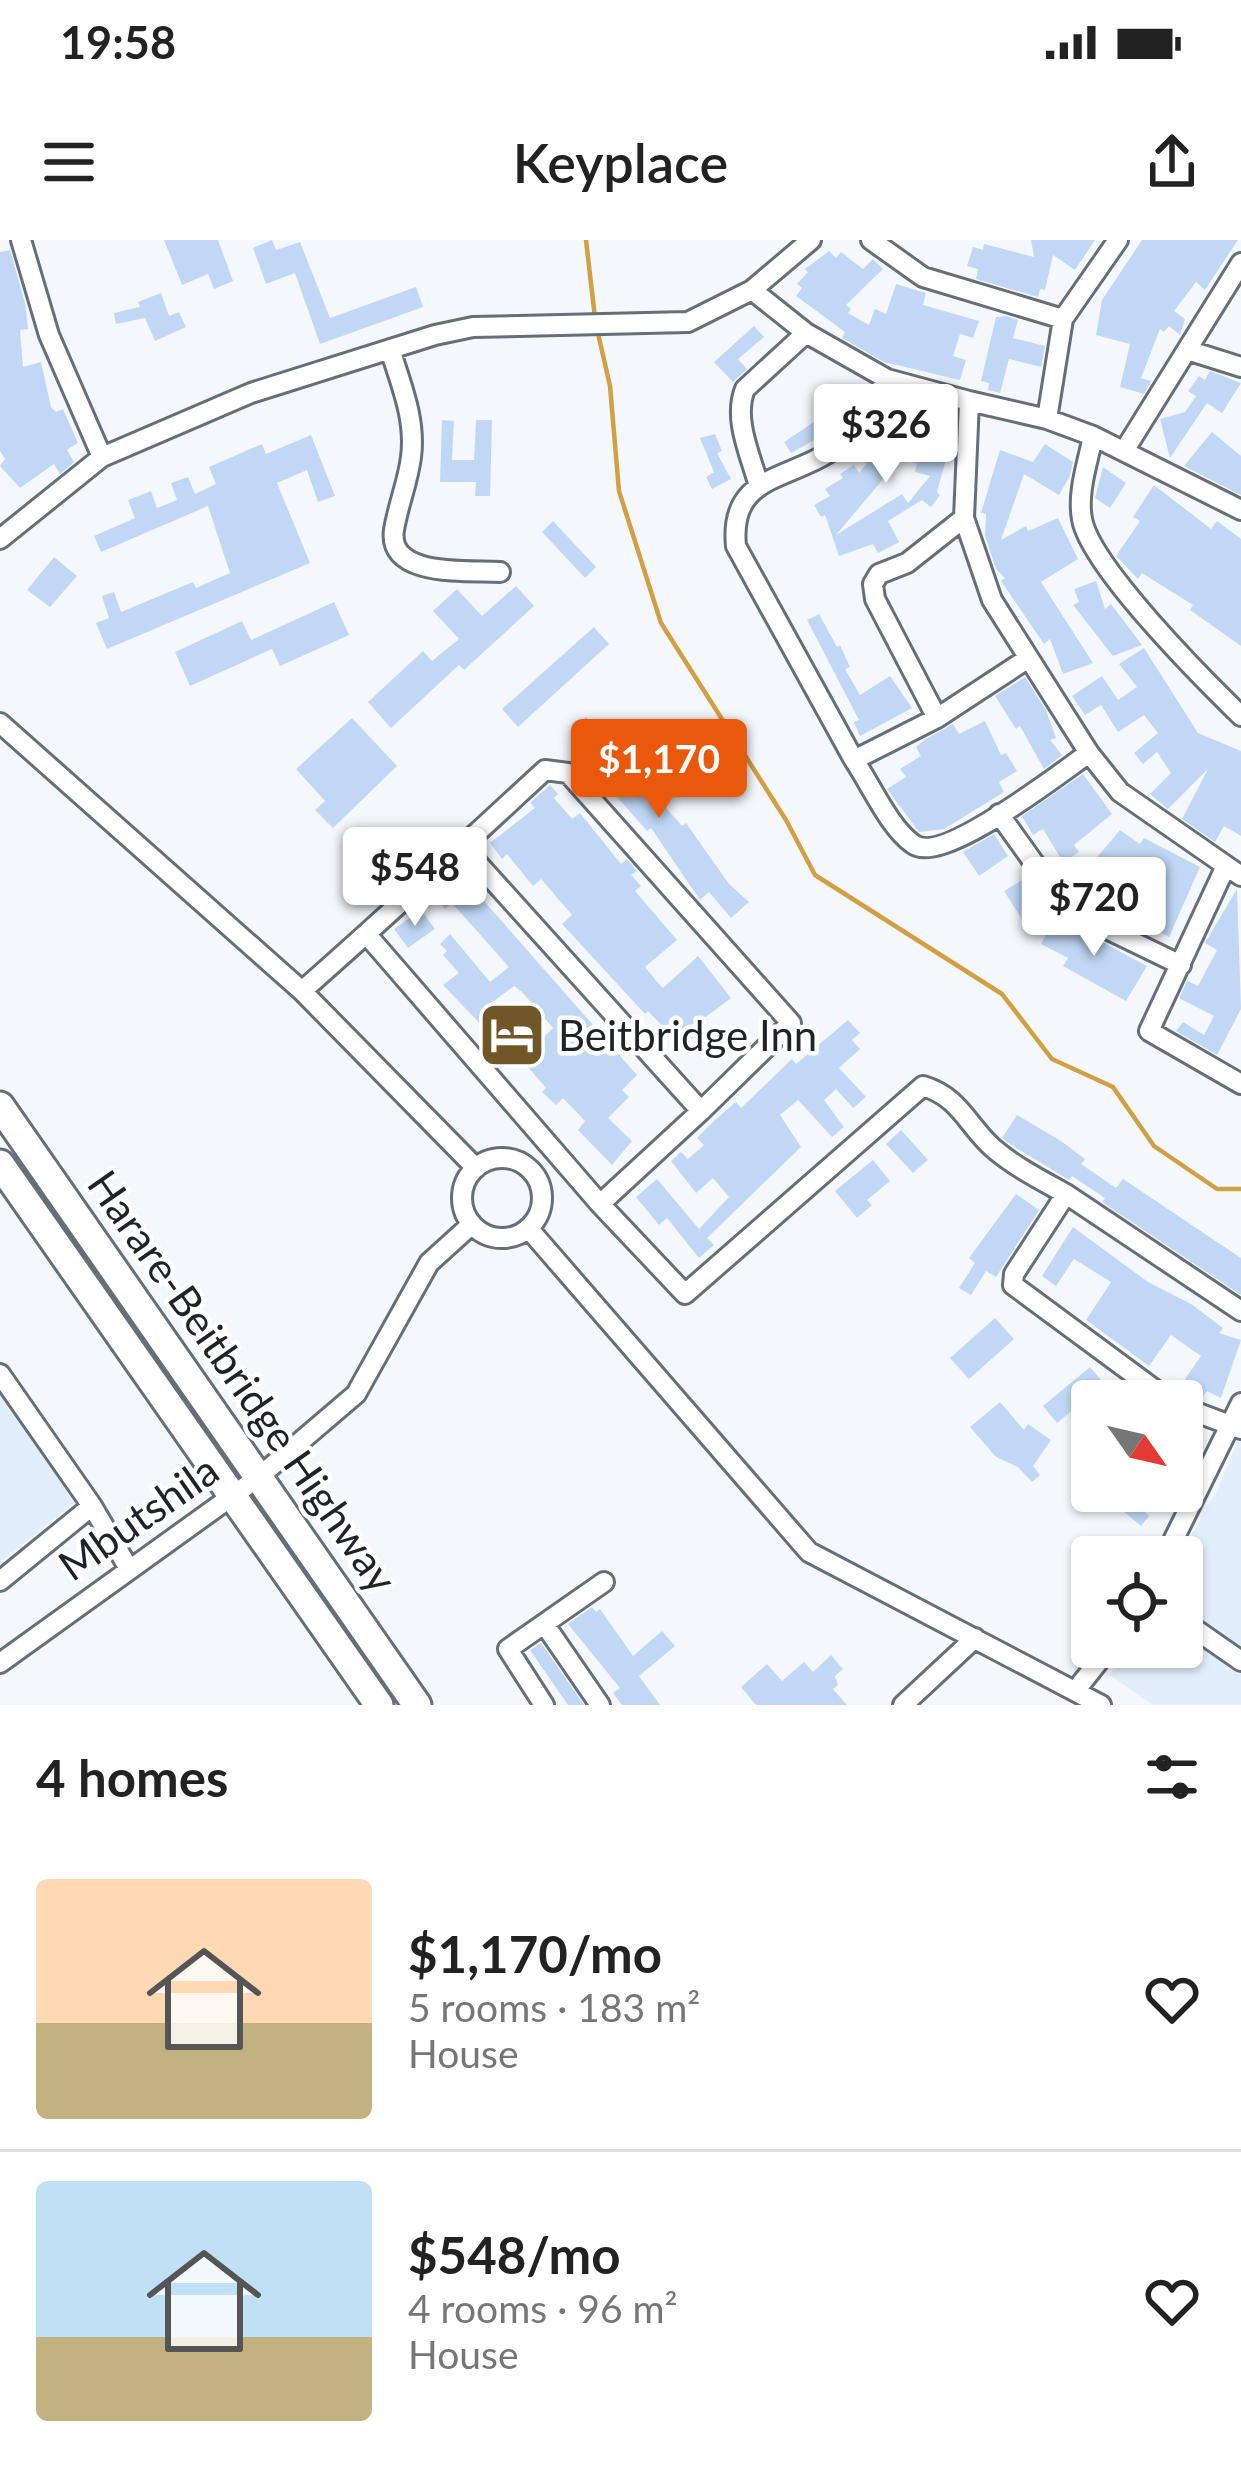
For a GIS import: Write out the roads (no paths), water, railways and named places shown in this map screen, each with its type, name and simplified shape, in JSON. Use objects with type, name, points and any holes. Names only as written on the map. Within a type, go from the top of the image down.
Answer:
[{"type":"highway","name":"Harare-Beitbridge Highway","points":[[0,1106],[417,1705]]},
{"type":"highway","name":"Harare-Beitbridge Highway","points":[[0,1164],[379,1705]]},
{"type":"street","points":[[21,240],[50,335],[102,457]]},
{"type":"street","points":[[0,509],[6,534],[102,457],[251,393],[390,349],[472,327],[588,328],[688,322],[752,290],[811,240]]},
{"type":"street","points":[[872,240],[923,277],[1064,319]]},
{"type":"street","points":[[1047,418],[1064,319],[1118,240]]},
{"type":"street","points":[[1124,451],[1241,263]]},
{"type":"street","points":[[752,290],[806,333],[887,379],[1047,418],[1094,436],[1241,510]]},
{"type":"street","points":[[758,483],[739,413],[740,399],[806,333]]},
{"type":"street","points":[[390,349],[412,420],[411,458],[393,537],[395,550],[410,564],[500,572]]},
{"type":"street","points":[[1187,350],[1241,367]]},
{"type":"street","points":[[887,379],[854,433],[826,454],[758,483],[736,518],[736,546],[854,760],[917,848],[939,849],[1089,753]]},
{"type":"street","points":[[969,401],[964,518],[992,600],[1089,753],[1134,806],[1233,872],[1149,1031],[1241,1084]]},
{"type":"street","points":[[1094,436],[1080,500],[1088,539],[1143,610],[1241,716]]},
{"type":"street","points":[[937,718],[875,599],[873,584],[879,574],[907,562],[964,518]]},
{"type":"street","points":[[854,760],[937,718],[1027,659]]},
{"type":"street","points":[[0,723],[302,991],[476,1168]]},
{"type":"street","points":[[302,991],[368,936],[544,770],[568,773],[790,1023],[600,1204]]},
{"type":"street","points":[[999,814],[1059,898],[1084,918],[1181,965]]},
{"type":"street","points":[[462,846],[700,1111]]},
{"type":"street","points":[[368,936],[600,1204],[685,1294],[923,1086],[954,1101],[1002,1156],[1241,1311]]},
{"type":"street","points":[[532,1172],[554,1152]]},
{"type":"street","points":[[509,1158],[532,1172],[540,1187],[541,1205],[528,1228],[503,1238],[486,1235],[472,1224],[463,1209],[462,1191],[476,1168],[491,1159],[509,1158]]},
{"type":"street","points":[[1066,1194],[1014,1274],[1013,1285],[1142,1380]]},
{"type":"street","name":"Mbutshila","points":[[0,1663],[260,1476],[356,1394],[429,1263],[472,1224]]},
{"type":"street","points":[[528,1228],[809,1552],[1101,1705]]},
{"type":"street","points":[[0,1374],[92,1505],[128,1567]]},
{"type":"street","points":[[1177,1536],[1236,1428],[1241,1403]]},
{"type":"street","points":[[1203,1415],[1236,1428]]},
{"type":"street","points":[[0,1581],[92,1505]]},
{"type":"street","points":[[544,1705],[508,1649],[604,1582]]},
{"type":"street","points":[[545,1625],[600,1705]]},
{"type":"street","points":[[1203,1635],[1241,1661]]},
{"type":"street","points":[[903,1705],[975,1638]]},
{"type":"street","points":[[1076,1690],[1093,1668]]},
{"type":"waterway","points":[[586,240],[595,318]]},
{"type":"waterway","points":[[597,329],[610,386],[619,491],[661,623],[786,820],[815,875],[1002,994],[1052,1059],[1113,1087],[1154,1146],[1217,1189],[1241,1189]]},
{"type":"place","name":"Beitbridge Inn","points":[[512,1035]]}]
